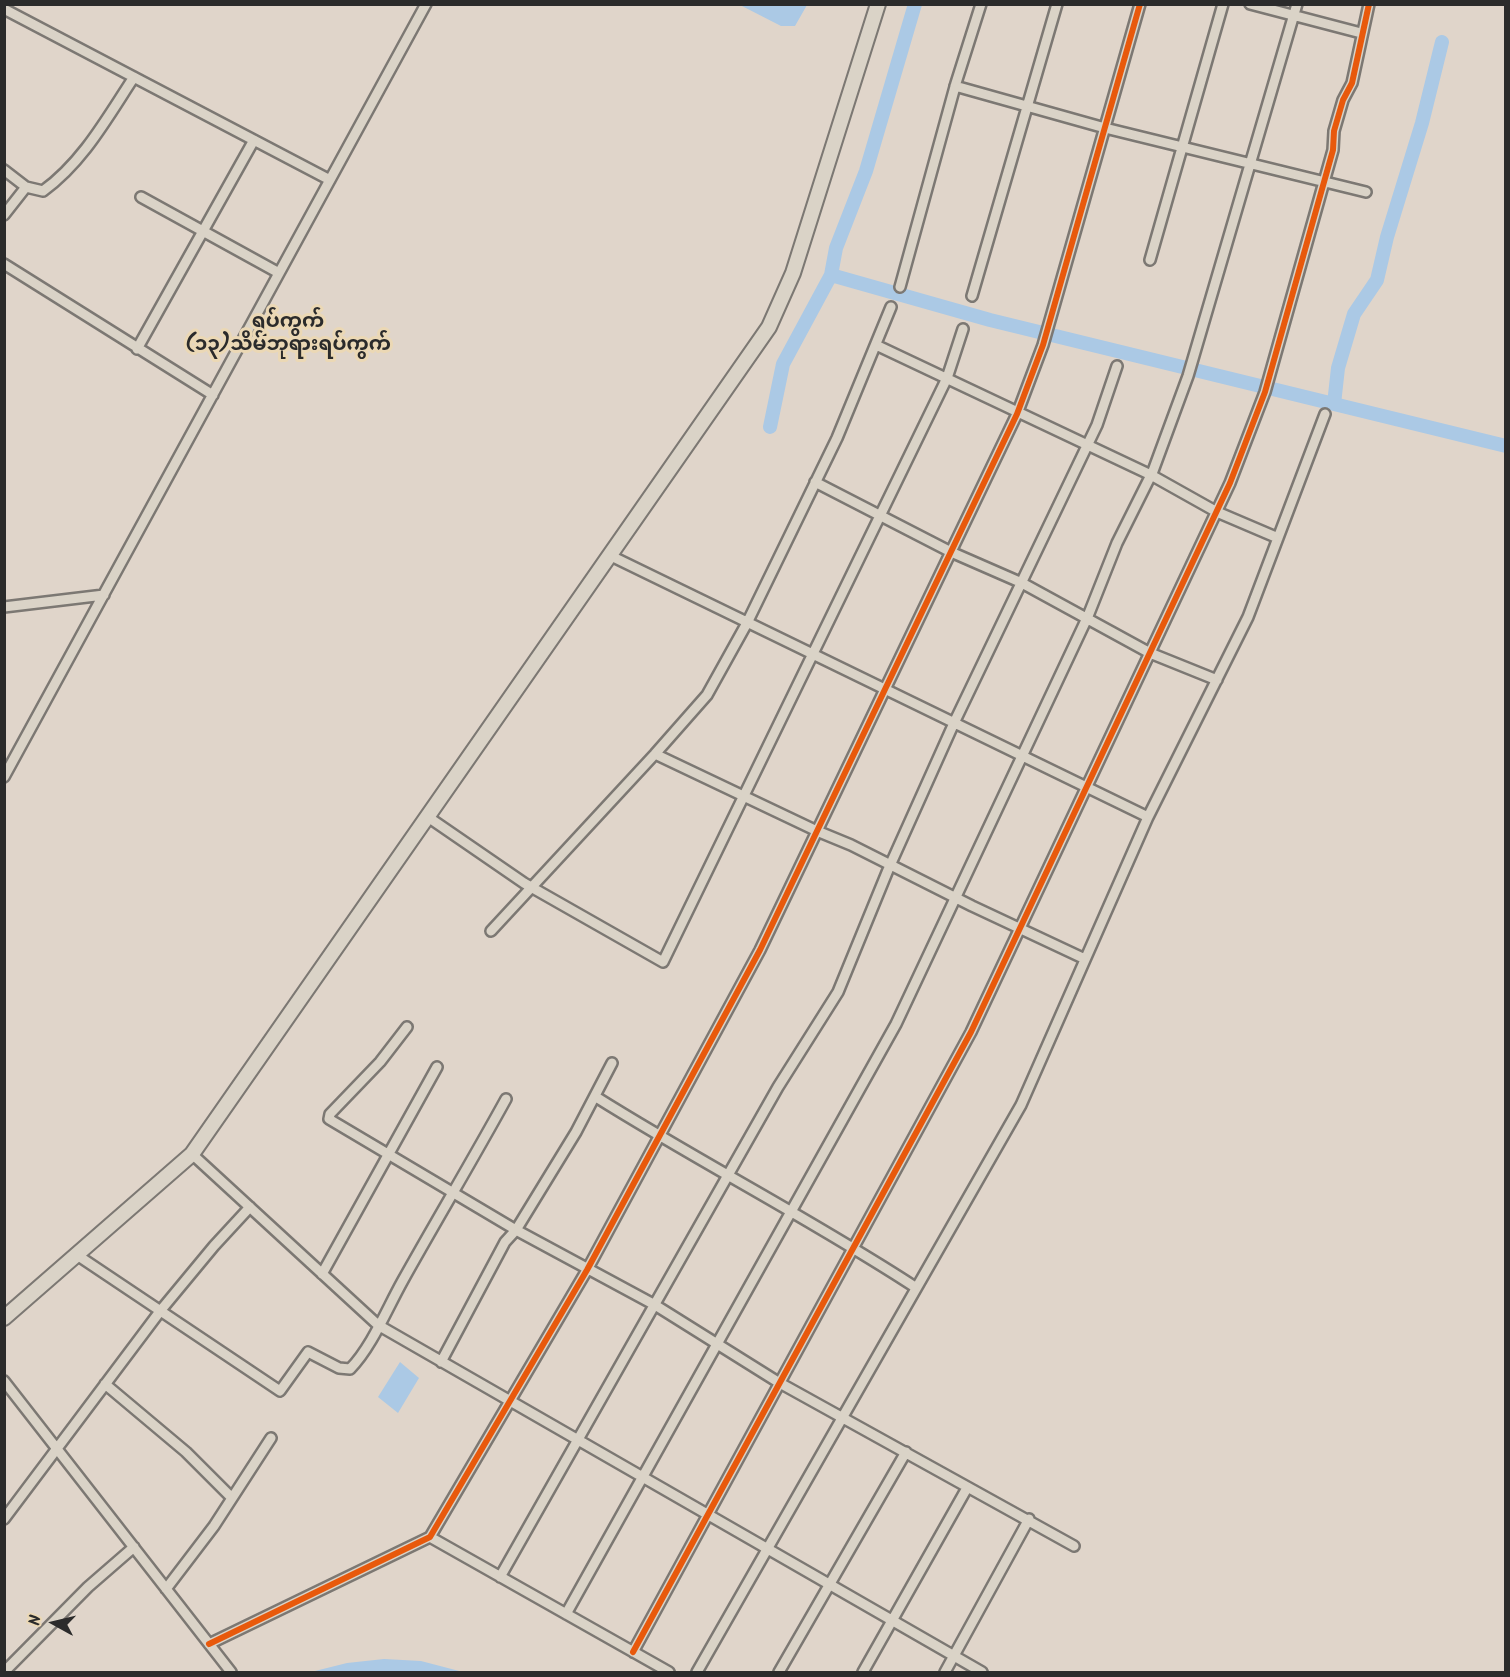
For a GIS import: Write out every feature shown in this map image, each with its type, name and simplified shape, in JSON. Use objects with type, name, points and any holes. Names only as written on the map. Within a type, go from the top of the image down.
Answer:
[{"type":"main road","points":[[4,1318],[192,1154],[769,327],[793,273],[878,4]]},
{"type":"street","points":[[4,777],[426,4]]},
{"type":"street","points":[[900,287],[981,4]]},
{"type":"street","points":[[972,296],[1057,4]]},
{"type":"street","points":[[209,1644],[430,1538],[586,1270],[760,950],[1017,414],[1043,345],[1140,4]]},
{"type":"street","points":[[1150,260],[1223,4]]},
{"type":"street","points":[[1250,4],[1361,33]]},
{"type":"street","points":[[566,1614],[896,1024],[1020,756],[1088,616],[1117,543],[1151,475],[1188,376],[1252,164],[1297,4]]},
{"type":"street","points":[[633,1652],[706,1514],[971,1032],[1217,512],[1265,392],[1323,182],[1343,100],[1352,83],[1361,33],[1370,4]]},
{"type":"street","points":[[4,9],[330,180]]},
{"type":"street","points":[[4,170],[26,187],[43,191],[62,177],[91,143],[134,77]]},
{"type":"street","points":[[956,86],[1105,128],[1366,192]]},
{"type":"street","points":[[137,349],[254,140]]},
{"type":"street","points":[[4,215],[26,187]]},
{"type":"street","points":[[141,197],[279,273]]},
{"type":"street","points":[[4,264],[137,349],[213,394]]},
{"type":"street","points":[[491,931],[655,754],[707,694],[747,623],[815,482],[891,307]]},
{"type":"street","points":[[428,817],[532,887],[663,962],[746,796],[879,515],[947,378],[963,329]]},
{"type":"street","points":[[876,345],[1017,414],[1151,475],[1217,512],[1278,538]]},
{"type":"street","points":[[500,1577],[579,1442],[778,1087],[838,992],[890,864],[954,723],[1087,445],[1117,366]]},
{"type":"street","points":[[697,1672],[1020,1105],[1148,817],[1248,617],[1324,414]]},
{"type":"street","points":[[815,482],[951,552],[1022,583],[1088,616],[1150,653],[1216,680]]},
{"type":"street","points":[[609,555],[1148,817]]},
{"type":"street","points":[[4,607],[104,595]]},
{"type":"street","points":[[655,754],[1086,959]]},
{"type":"street","points":[[407,1027],[380,1062],[329,1118],[516,1230],[586,1270],[655,1305],[778,1382],[967,1488],[1029,1519],[1074,1546]]},
{"type":"street","points":[[441,1362],[506,1242],[516,1230],[596,1097],[612,1063]]},
{"type":"street","points":[[322,1274],[437,1067]]},
{"type":"street","points":[[596,1097],[659,1137],[853,1246],[915,1287]]},
{"type":"street","points":[[77,1255],[280,1391],[308,1352],[339,1368],[350,1369],[378,1325],[440,1215],[455,1194],[506,1099]]},
{"type":"street","points":[[192,1154],[378,1325],[982,1672]]},
{"type":"street","points":[[4,1519],[161,1310],[250,1207]]},
{"type":"street","points":[[4,1381],[231,1672]]},
{"type":"street","points":[[105,1384],[186,1452],[232,1498]]},
{"type":"street","points":[[166,1589],[272,1438]]},
{"type":"street","points":[[779,1672],[906,1452]]},
{"type":"street","points":[[862,1672],[967,1488]]},
{"type":"street","points":[[945,1672],[1029,1519]]},
{"type":"street","points":[[430,1538],[669,1672]]},
{"type":"street","points":[[4,1672],[88,1587],[134,1547]]},
{"type":"water","points":[[740,5],[807,5],[795,26],[781,26]]},
{"type":"water","points":[[400,1362],[419,1378],[398,1413],[378,1397]]},
{"type":"water","points":[[384,1659],[421,1661],[463,1672],[311,1672],[347,1663]]},
{"type":"waterway","points":[[770,427],[783,364],[831,275],[836,248],[866,171],[915,4]]},
{"type":"waterway","points":[[1334,404],[1338,368],[1354,314],[1377,280],[1387,237],[1422,123],[1442,42]]},
{"type":"waterway","points":[[831,275],[990,320],[1506,446]]},
{"type":"cycle path","points":[[209,1644],[430,1537],[587,1270],[760,950],[1017,414],[1043,345],[1140,4]]},
{"type":"cycle path","points":[[633,1652],[971,1032],[1230,483],[1265,392],[1333,150],[1334,131],[1343,100],[1352,83],[1369,4]]},
{"type":"district","name":"ရပ်ကွက် (၁၃)သိမ်ဘုရားရပ်ကွက်","points":[[288,336]]}]
